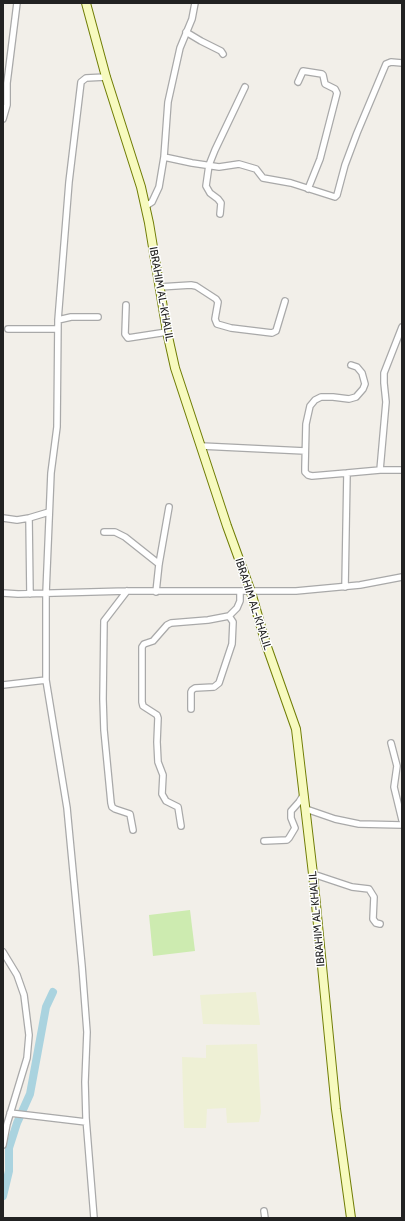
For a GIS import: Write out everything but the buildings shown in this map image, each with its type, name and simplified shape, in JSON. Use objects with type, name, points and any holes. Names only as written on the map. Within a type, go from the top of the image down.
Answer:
[{"type":"street","points":[[3,119],[7,106],[7,83],[17,3]]},
{"type":"street","name":"IBRAHIM AL-KHALIL","points":[[86,3],[106,77],[142,187],[167,332],[175,368],[227,526],[251,592],[266,644],[293,718],[298,744],[306,809],[328,1036],[351,1218]]},
{"type":"street","points":[[146,206],[152,202],[159,188],[164,157],[168,102],[180,48],[192,19],[195,3]]},
{"type":"street","points":[[186,32],[221,51],[222,54]]},
{"type":"street","points":[[3,48],[11,48]]},
{"type":"street","points":[[164,157],[219,167],[239,164],[256,169],[263,178],[291,183],[333,198],[337,196],[357,133],[386,64],[391,62],[402,63]]},
{"type":"street","points":[[298,82],[303,71],[322,74],[325,84],[335,89],[337,93],[320,159],[308,189]]},
{"type":"street","points":[[94,1218],[86,1122],[85,1082],[87,1032],[67,808],[46,680],[46,594],[51,473],[57,427],[58,320],[66,205],[81,82],[86,78],[106,77]]},
{"type":"street","points":[[220,214],[221,203],[207,189],[206,186],[209,166],[245,87]]},
{"type":"street","points":[[160,287],[196,286],[216,299],[218,306],[215,319],[217,324],[231,328],[272,333],[276,331],[285,301]]},
{"type":"street","points":[[126,305],[125,334],[128,338],[167,332]]},
{"type":"street","points":[[58,320],[71,317],[98,316]]},
{"type":"street","points":[[380,470],[386,402],[384,373],[402,328]]},
{"type":"street","points":[[8,329],[58,329]]},
{"type":"street","points":[[351,365],[357,367],[362,373],[365,384],[363,390],[356,397],[349,399],[333,396],[321,397],[315,400],[309,410],[306,424],[305,472],[308,475],[402,470]]},
{"type":"street","points":[[201,446],[306,451]]},
{"type":"street","points":[[345,587],[347,473]]},
{"type":"street","points":[[156,592],[159,564],[169,507]]},
{"type":"street","points":[[3,518],[17,520],[49,512]]},
{"type":"street","points":[[29,518],[30,594]]},
{"type":"street","points":[[104,532],[115,532],[125,537],[159,564]]},
{"type":"street","points":[[3,593],[46,594],[127,591],[296,591],[345,587],[402,577]]},
{"type":"street","points":[[127,591],[104,621],[103,699],[104,730],[111,803],[112,807],[115,809],[130,814],[133,830]]},
{"type":"street","points":[[181,826],[178,806],[166,801],[162,794],[163,775],[158,762],[158,718],[143,706],[142,702],[142,647],[144,644],[153,641],[167,625],[171,623],[208,620],[229,616],[239,604],[241,597],[240,592]]},
{"type":"street","points":[[191,709],[192,690],[195,688],[214,688],[219,683],[232,644],[233,622],[229,616]]},
{"type":"street","points":[[3,685],[46,680]]},
{"type":"street","points":[[391,743],[397,766],[394,787],[402,820]]},
{"type":"street","points":[[264,841],[287,840],[289,838],[295,828],[291,818],[291,810],[299,802],[304,793]]},
{"type":"street","points":[[306,809],[335,819],[359,824],[402,825]]},
{"type":"street","points":[[313,874],[352,887],[368,889],[374,897],[373,919],[376,923],[380,924]]},
{"type":"street","points":[[3,952],[16,975],[24,995],[29,1035],[27,1058],[10,1113],[3,1145]]},
{"type":"street","points":[[10,1113],[86,1122]]},
{"type":"street","points":[[264,1211],[265,1218]]},
{"type":"green space","points":[[190,910],[195,951],[153,956],[149,915]]},
{"type":"green space","points":[[256,992],[260,1025],[203,1024],[200,995]]},
{"type":"green space","points":[[257,1044],[261,1112],[259,1122],[227,1123],[226,1108],[207,1109],[206,1128],[184,1128],[182,1057],[206,1058],[206,1045]]},
{"type":"waterway","points":[[3,1196],[9,1171],[9,1148],[17,1123],[30,1094],[46,1007],[53,992]]}]
